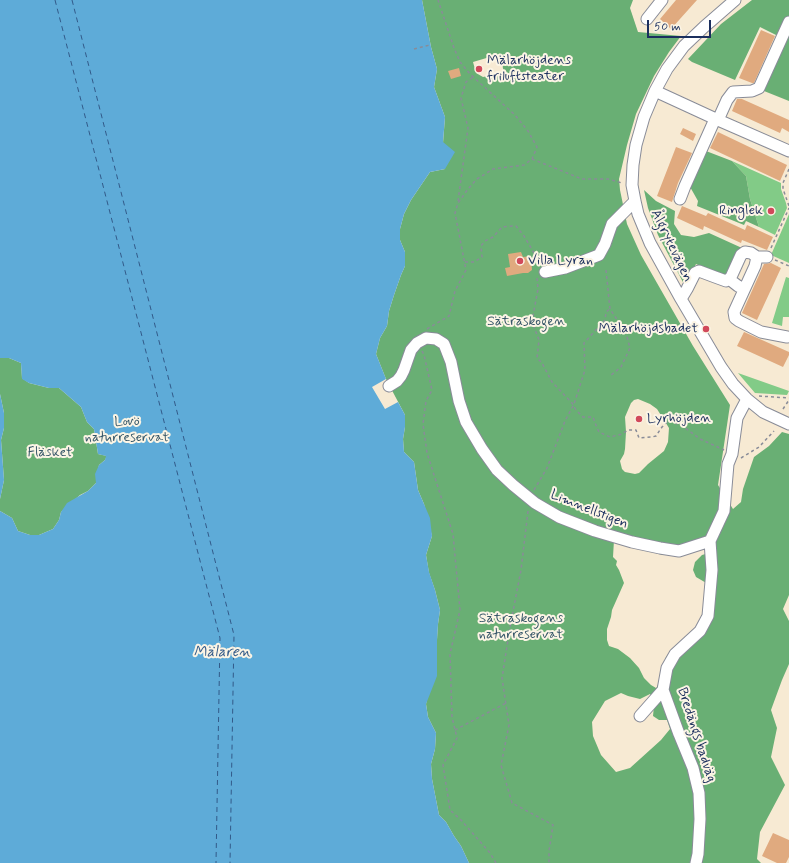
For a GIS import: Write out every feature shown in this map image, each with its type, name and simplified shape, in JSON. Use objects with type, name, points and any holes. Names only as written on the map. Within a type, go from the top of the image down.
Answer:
[{"type":"street","points":[[647,19],[662,0]]},
{"type":"street","name":"Ålgrytevägen","points":[[735,0],[704,26],[684,46],[667,69],[655,91],[644,117],[636,145],[632,185],[638,214],[650,243],[721,367],[747,399],[763,412],[789,424]]},
{"type":"street","points":[[680,199],[727,100],[733,92],[752,91],[759,88],[789,22]]},
{"type":"street","points":[[655,91],[789,150]]},
{"type":"street","points":[[545,272],[564,268],[599,255],[605,244],[612,224],[635,201]]},
{"type":"street","points":[[729,279],[741,255],[745,252],[762,257],[755,266],[744,289],[734,312],[735,318],[761,332],[787,337]]},
{"type":"street","name":"Ålgrytevägen","points":[[681,299],[695,273],[698,271],[726,281],[729,279],[744,289]]},
{"type":"street","name":"Limnellstigen","points":[[417,343],[426,338],[436,339],[444,344],[451,362],[459,401],[466,422],[482,449],[497,470],[534,503],[559,517],[595,531],[632,542],[679,551],[710,541]]},
{"type":"street","points":[[389,386],[397,381],[401,376],[412,350],[417,343]]},
{"type":"street","name":"Bredängs badväg","points":[[696,863],[700,818],[699,793],[693,768],[663,690],[667,668],[675,654],[700,631],[708,616],[712,570],[710,541],[724,511],[730,459],[737,418],[747,399]]},
{"type":"street","points":[[640,716],[663,690]]},
{"type":"path","points":[[438,0],[460,62],[473,77],[515,115],[528,131],[537,147],[532,159],[524,165],[492,169],[477,179],[458,203]]},
{"type":"path","points":[[414,49],[430,45]]},
{"type":"path","points":[[424,331],[449,316],[455,291],[466,270],[455,213],[458,203],[468,128],[461,98],[466,82],[473,77]]},
{"type":"path","points":[[532,159],[582,179],[608,179],[632,185]]},
{"type":"path","points":[[789,169],[783,183],[783,189],[789,203],[789,207],[762,257],[789,266]]},
{"type":"path","points":[[465,262],[474,262],[482,257],[481,246],[485,241],[493,237],[502,227],[516,226],[524,236],[545,272],[538,274],[538,289],[533,316],[534,327],[539,340],[537,358],[542,363],[552,382],[576,410],[584,417],[593,417],[599,432],[610,437],[622,434],[628,430],[636,430],[639,438],[652,437],[656,436],[669,420],[684,427],[730,459],[759,447],[774,431]]},
{"type":"path","points":[[606,270],[610,309],[626,333],[630,348],[621,367],[610,376]]},
{"type":"path","points":[[549,863],[549,851],[553,825],[512,803],[501,765],[509,725],[502,678],[521,570],[531,495],[547,468],[565,421],[573,405],[585,370],[584,343],[605,320],[606,312],[610,309]]},
{"type":"path","points":[[417,343],[424,355],[432,390],[426,401],[423,424],[427,453],[453,534],[460,610],[450,654],[452,716],[457,738],[443,765],[450,810],[461,820],[490,853],[496,863]]},
{"type":"path","points":[[747,399],[753,395],[789,399],[784,409]]},
{"type":"path","points":[[455,730],[506,703]]},
{"type":"green space","name":"Sätraskogen","points":[[422,0],[633,0],[630,8],[638,32],[681,36],[654,76],[636,114],[619,179],[620,190],[627,224],[641,255],[693,346],[730,405],[718,485],[733,509],[741,502],[743,489],[754,457],[769,446],[782,432],[789,434],[789,595],[783,609],[789,621],[789,664],[771,710],[777,728],[771,757],[785,785],[760,832],[757,859],[761,863],[469,863],[461,846],[446,822],[439,815],[432,779],[431,764],[435,749],[436,733],[428,717],[426,704],[436,655],[440,610],[429,573],[426,555],[432,536],[424,504],[418,490],[414,462],[404,452],[403,439],[405,415],[386,379],[376,354],[380,338],[387,326],[389,311],[405,266],[405,252],[400,240],[400,229],[404,214],[411,200],[430,172],[445,169],[443,143],[445,117],[434,87],[437,69]],"holes":[[[500,54],[504,73],[483,77],[476,73],[473,62]],[[638,399],[657,409],[669,428],[668,442],[664,451],[639,473],[635,474],[625,472],[622,469],[620,461],[625,449],[625,417],[631,403]],[[614,540],[663,555],[670,555],[707,547],[709,553],[702,555],[695,562],[693,570],[696,577],[708,584],[705,614],[700,626],[675,646],[666,657],[656,688],[644,678],[639,668],[630,658],[618,649],[609,646],[607,640],[607,629],[612,610],[624,583],[616,565],[617,561],[613,557]],[[621,693],[640,699],[650,694],[655,701],[653,716],[659,720],[667,720],[670,729],[661,740],[630,768],[616,772],[601,755],[593,736],[592,722],[605,701]]]},
{"type":"green space","points":[[752,0],[789,0],[789,18],[780,37],[760,27],[735,80],[688,59],[721,24]]},
{"type":"green space","points":[[787,38],[789,38],[789,101],[764,91]]},
{"type":"green space","points":[[706,151],[732,161],[746,176],[750,199],[759,227],[746,221],[744,225],[697,206],[698,201],[689,185]]},
{"type":"green space","points":[[732,161],[781,183],[781,189],[787,208],[775,235],[759,227],[750,199],[746,176]]},
{"type":"green space","points":[[644,190],[656,201],[675,211],[674,224],[681,235],[694,237],[709,233],[742,248],[729,279],[696,264],[685,286],[658,235],[648,208]]},
{"type":"green space","points":[[789,214],[789,263],[771,255]]},
{"type":"green space","points":[[786,277],[789,278],[789,317],[783,317],[782,326],[772,323]]},
{"type":"green space","name":"Fläsket","points":[[0,358],[9,358],[21,363],[22,378],[29,383],[49,388],[59,388],[81,407],[87,422],[94,429],[98,454],[107,456],[99,465],[96,483],[61,512],[59,520],[53,529],[39,535],[30,535],[18,531],[12,518],[0,511],[0,499],[4,480],[1,440],[4,428],[4,413],[0,394]]},
{"type":"green space","points":[[738,373],[789,391],[787,395],[755,393]]},
{"type":"water","name":"Mälaren","points":[[0,0],[422,0],[437,69],[434,87],[445,117],[443,142],[455,152],[445,169],[430,172],[411,200],[404,214],[400,229],[400,240],[405,252],[405,266],[389,311],[387,326],[380,338],[376,354],[386,379],[372,387],[385,409],[398,402],[405,415],[403,439],[404,452],[414,462],[418,490],[430,518],[432,536],[426,555],[429,572],[440,610],[437,641],[437,676],[426,704],[428,717],[436,733],[435,749],[431,764],[432,779],[439,815],[446,822],[461,846],[469,863],[0,863],[0,511],[12,518],[18,531],[30,535],[39,535],[53,529],[67,503],[88,491],[96,483],[95,474],[99,465],[105,460],[106,456],[98,454],[94,429],[87,422],[81,407],[59,388],[49,388],[29,383],[22,379],[21,363],[9,358],[0,358]]},
{"type":"water","points":[[0,394],[4,413],[4,428],[1,440],[4,480],[0,499]]},
{"type":"building","points":[[676,0],[697,0],[671,29],[660,19]]},
{"type":"building","points":[[761,30],[775,36],[754,83],[752,83],[739,78]]},
{"type":"building","points":[[459,68],[461,76],[451,79],[448,71]]},
{"type":"building","points":[[737,99],[742,99],[789,120],[789,132],[782,128],[780,133],[732,111]]},
{"type":"building","points":[[683,128],[696,134],[693,141],[680,134]]},
{"type":"building","points":[[718,132],[787,165],[780,181],[710,148]]},
{"type":"building","points":[[676,147],[692,153],[678,183],[672,202],[657,196]]},
{"type":"building","points":[[682,206],[706,216],[708,213],[745,230],[747,225],[773,237],[767,250],[742,240],[741,243],[704,226],[703,230],[677,218]]},
{"type":"building","name":"Villa Lyran","points":[[521,252],[523,257],[531,256],[532,270],[528,273],[507,276],[505,268],[510,267],[508,254]]},
{"type":"building","points":[[771,263],[781,268],[757,320],[742,313],[764,264]]},
{"type":"building","points":[[744,332],[789,352],[783,367],[737,346]]},
{"type":"building","points":[[773,833],[789,840],[789,857],[786,863],[777,863],[762,856]]},
{"type":"ferry route","points":[[55,0],[220,638],[216,863]]},
{"type":"ferry route","points":[[72,0],[234,635],[230,863]]},
{"type":"place","name":"Mälarhöjdens friluftsteater","points":[[479,69]]},
{"type":"place","name":"Ringlek","points":[[771,211]]},
{"type":"place","name":"Villa Lyran","points":[[520,261]]},
{"type":"place","name":"Mälarhöjdsbadet","points":[[706,329]]},
{"type":"place","name":"Lyrhöjden","points":[[639,419]]},
{"type":"park label","name":"Lovö naturreservat","points":[[127,430]]},
{"type":"park label","name":"Sätraskogens naturreservat","points":[[521,628]]}]
